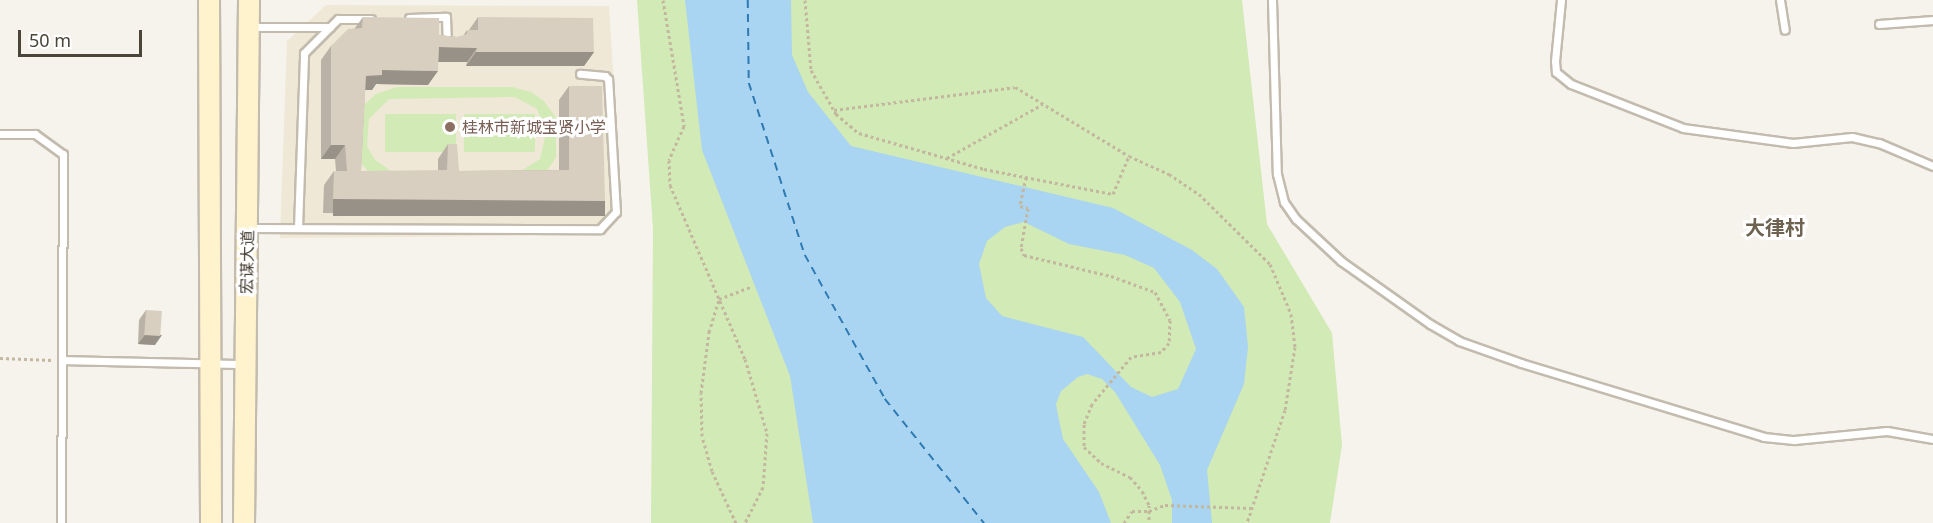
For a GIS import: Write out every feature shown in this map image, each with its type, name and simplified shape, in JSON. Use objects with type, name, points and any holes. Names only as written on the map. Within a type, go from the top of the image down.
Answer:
[{"type":"main road","points":[[209,0],[211,523]]},
{"type":"main road","name":"宏谋大道","points":[[243,523],[249,0]]},
{"type":"lane","points":[[1272,0],[1277,174],[1284,202],[1296,219],[1341,261],[1430,324],[1459,341],[1521,363],[1764,437],[1794,440],[1887,431],[1933,439]]},
{"type":"lane","points":[[1561,0],[1556,72],[1571,84],[1683,128],[1793,143],[1852,137],[1879,143],[1933,166]]},
{"type":"lane","points":[[1780,0],[1785,30]]},
{"type":"lane","points":[[398,18],[446,17],[447,46]]},
{"type":"lane","points":[[298,228],[304,53],[338,19],[386,18]]},
{"type":"lane","points":[[1879,24],[1933,20]]},
{"type":"lane","points":[[249,27],[330,27]]},
{"type":"lane","points":[[247,228],[604,227],[616,212],[608,79],[604,76],[580,74]]},
{"type":"lane","points":[[0,134],[35,134],[63,154],[62,523]]},
{"type":"lane","points":[[63,360],[246,364]]},
{"type":"path","points":[[663,0],[684,126],[669,160],[670,185],[745,359],[767,433],[763,487],[745,523]]},
{"type":"path","points":[[805,0],[811,70],[834,110],[859,133],[946,159],[1113,194],[1129,156]]},
{"type":"path","points":[[834,110],[1014,87],[1129,156],[1169,174],[1199,194],[1270,264],[1291,314],[1295,347],[1285,410],[1247,523]]},
{"type":"path","points":[[946,159],[1042,104]]},
{"type":"path","points":[[1026,177],[1020,206],[1028,208],[1021,248],[1024,255],[1111,276],[1155,292],[1170,320],[1169,343],[1161,352],[1131,357],[1100,394],[1083,424],[1084,447],[1101,463],[1130,477],[1142,491],[1149,511],[1149,523]]},
{"type":"path","points":[[719,299],[753,286]]},
{"type":"path","points":[[719,299],[709,332],[701,393],[702,436],[712,471],[736,523]]},
{"type":"path","points":[[0,358],[63,360]]},
{"type":"path","points":[[1124,523],[1132,511],[1149,511],[1165,505],[1216,509],[1251,508]]},
{"type":"shaded area","name":"桂林市新城宝贤小学","points":[[326,5],[609,6],[622,213],[605,235],[280,238],[287,41]]},
{"type":"green space","points":[[637,0],[1242,0],[1267,224],[1332,333],[1342,445],[1330,523],[651,523],[653,229]]},
{"type":"green space","points":[[397,87],[512,87],[531,92],[544,101],[556,118],[556,157],[547,171],[370,174],[362,164],[361,108],[376,94]],"holes":[[[515,97],[537,109],[546,133],[540,159],[521,171],[391,171],[375,160],[367,146],[369,119],[389,99]]]},
{"type":"green space","points":[[385,114],[456,114],[456,152],[385,152]]},
{"type":"green space","points":[[464,114],[535,114],[535,152],[464,152]]},
{"type":"water","points":[[685,0],[791,0],[792,55],[808,92],[851,146],[1113,208],[1192,250],[1217,269],[1244,307],[1248,347],[1244,384],[1207,470],[1212,523],[1172,523],[1172,500],[1160,465],[1115,392],[1102,379],[1087,374],[1078,377],[1061,391],[1056,404],[1063,439],[1099,492],[1111,523],[813,523],[790,376],[702,150]],"holes":[[[1024,222],[1069,244],[1125,255],[1154,268],[1180,302],[1196,349],[1178,389],[1152,397],[1131,387],[1083,337],[1002,316],[986,298],[979,264],[987,241],[1005,227]]]},
{"type":"building","points":[[363,17],[439,18],[439,35],[457,37],[467,34],[467,30],[478,30],[478,17],[593,18],[594,52],[476,52],[477,48],[439,47],[438,71],[382,70],[382,75],[366,76],[361,171],[447,170],[448,144],[457,144],[459,171],[569,170],[569,86],[602,86],[605,201],[333,199],[334,171],[347,171],[345,145],[331,145],[331,46],[348,29],[362,28]]},
{"type":"building","points":[[146,310],[162,311],[160,336],[144,335]]},
{"type":"ferry route","points":[[748,0],[749,83],[805,255],[885,399],[984,523]]},
{"type":"place","name":"桂林市新城宝贤小学","points":[[450,127]]},
{"type":"district","name":"大律村","points":[[1775,227]]}]
